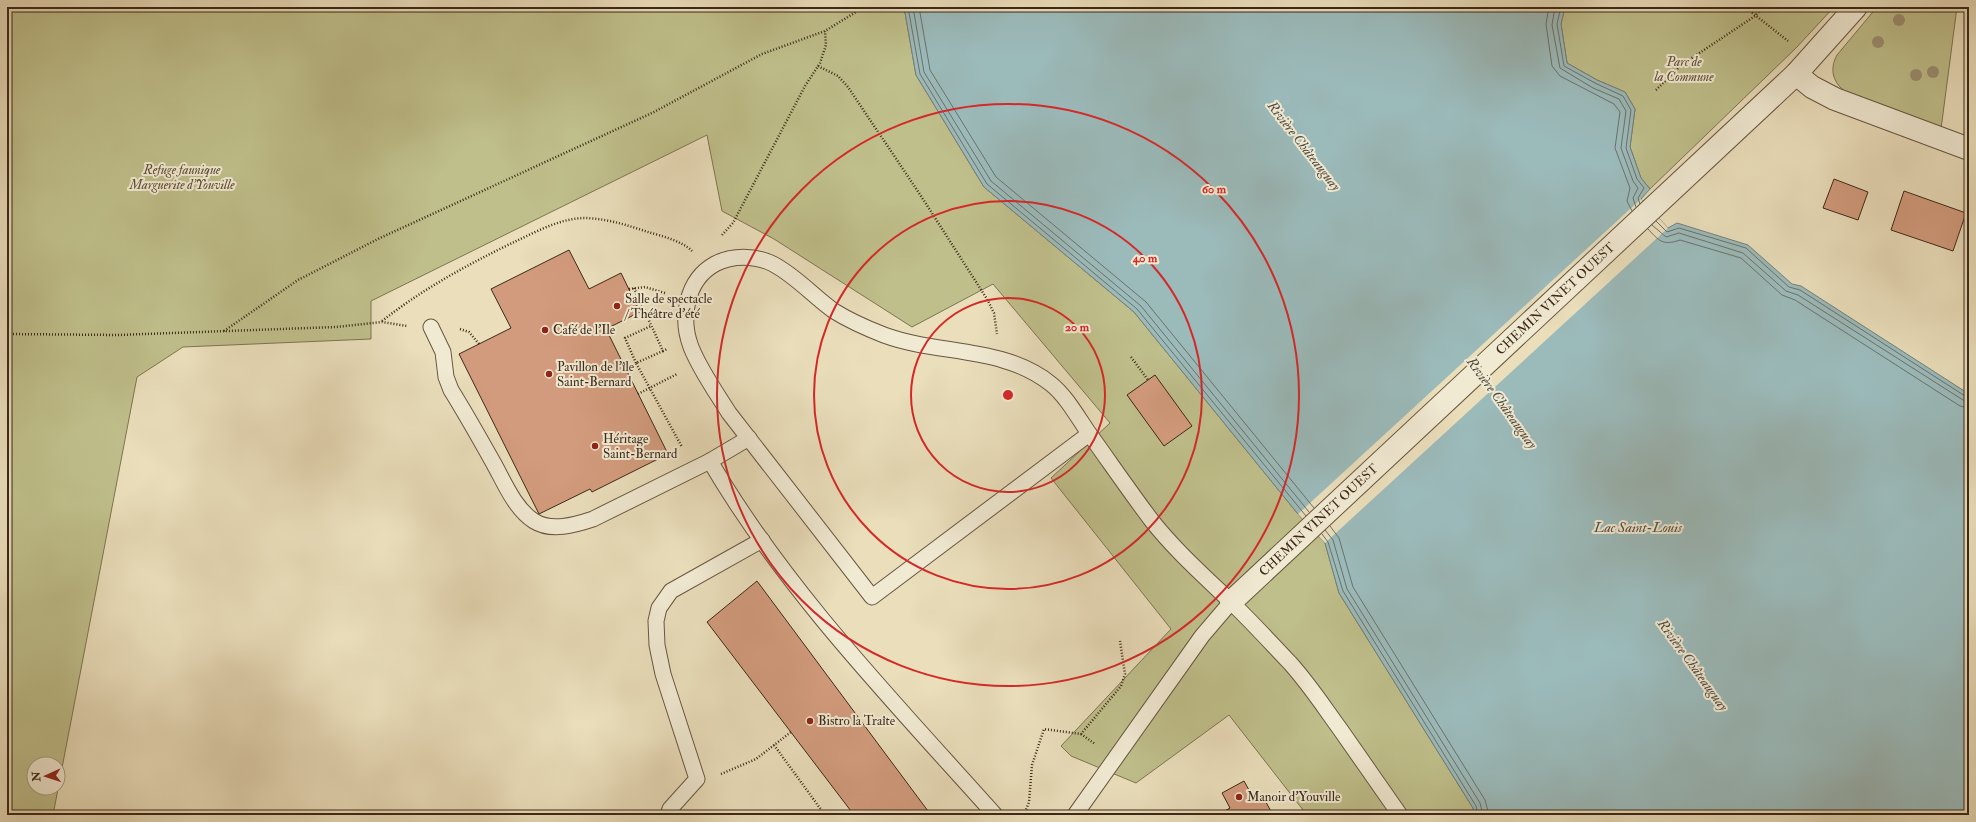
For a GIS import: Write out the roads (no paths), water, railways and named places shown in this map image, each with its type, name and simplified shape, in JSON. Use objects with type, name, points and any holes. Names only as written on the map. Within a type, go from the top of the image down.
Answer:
[{"type":"street","name":"CHEMIN VINET OUEST","points":[[1231,602],[1796,74],[1856,7]]},
{"type":"street","points":[[1796,74],[1812,87],[1835,99],[1969,149]]},
{"type":"lane","points":[[1089,434],[872,597],[730,413],[699,362],[691,347],[687,331],[688,300],[694,282],[706,269],[721,261],[738,257],[755,258],[773,264],[800,282],[833,310],[870,330],[919,345],[1001,359],[1018,364],[1053,385],[1089,434],[1152,520],[1179,553],[1231,602],[1307,683],[1400,815]]},
{"type":"lane","points":[[431,327],[443,352],[446,377],[451,390],[511,493],[524,512],[534,521],[547,526],[573,526],[593,519],[710,461],[749,438]]},
{"type":"lane","points":[[710,461],[735,504],[849,651],[995,815]]},
{"type":"lane","points":[[668,815],[670,809],[697,779],[663,674],[657,645],[656,622],[659,608],[671,591],[762,540]]},
{"type":"lane","points":[[1075,815],[1202,636],[1231,602]]},
{"type":"water","name":"Lac Saint-Louis","points":[[904,7],[1565,7],[1561,24],[1567,63],[1597,80],[1625,92],[1635,109],[1630,147],[1641,178],[1650,189],[1641,199],[1668,228],[1677,223],[1748,245],[1792,284],[1801,286],[1969,394],[1969,815],[1475,815],[1473,808],[1339,593],[1325,543],[1298,514],[1134,312],[984,187],[916,75]]},
{"type":"place","name":"Salle de spectacle / Théâtre d'été","points":[[617,306]]},
{"type":"place","name":"Café de l'Ile","points":[[545,330]]},
{"type":"place","name":"Pavillon de l’île Saint-Bernard","points":[[549,374]]},
{"type":"place","name":"Héritage Saint-Bernard","points":[[595,446]]},
{"type":"place","name":"Bistro la Traîte","points":[[810,721]]},
{"type":"place","name":"Manoir d'Youville","points":[[1239,797]]},
{"type":"park label","name":"Parc de la Commune","points":[[1684,70]]},
{"type":"park label","name":"Refuge faunique Marguerite d'Youville","points":[[182,178]]},
{"type":"water label","name":"Rivière Châteauguay","points":[[1304,146]]},
{"type":"water label","name":"Rivière Châteauguay","points":[[1502,403]]},
{"type":"water label","name":"Rivière Châteauguay","points":[[1693,665]]}]
